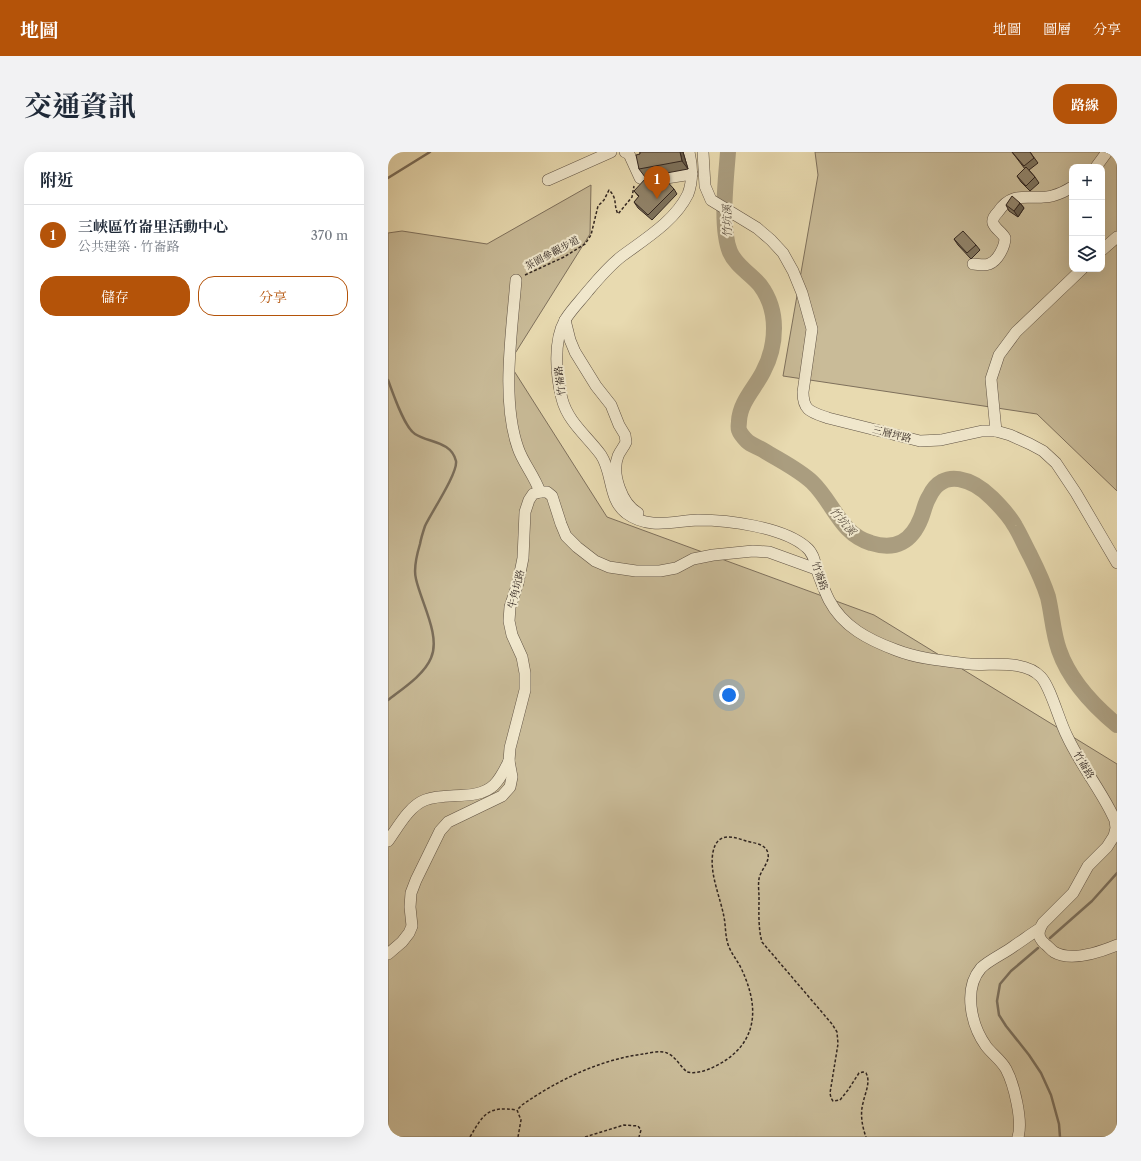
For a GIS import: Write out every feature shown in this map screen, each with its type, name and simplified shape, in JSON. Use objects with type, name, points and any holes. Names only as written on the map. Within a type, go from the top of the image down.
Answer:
[{"type":"street","points":[[548,180],[611,152]]},
{"type":"street","points":[[626,152],[629,154],[640,178],[647,181],[692,174]]},
{"type":"street","name":"竹崙路","points":[[689,152],[692,174],[689,192],[682,204],[669,219],[608,269],[565,320],[557,343],[558,382],[567,414],[602,456],[607,467],[618,504],[627,514],[643,521],[656,524],[704,520],[723,521],[755,526],[794,539],[807,547],[813,556],[816,569],[829,601],[836,612],[847,624],[867,638],[899,652],[971,664],[1021,666],[1029,669],[1041,677],[1047,686],[1067,737],[1105,801],[1115,820],[1116,828],[1114,836],[1107,847],[1088,866],[1074,892],[1043,922],[1039,929]]},
{"type":"street","name":"三層坪路","points":[[703,152],[704,186],[711,200],[754,226],[771,240],[783,253],[794,271],[810,318],[812,329],[812,338],[803,392],[803,402],[806,408],[815,414],[828,418],[920,441],[941,440],[982,431],[996,431],[1010,435],[1043,451],[1056,463],[1076,493],[1117,563]]},
{"type":"street","points":[[1098,164],[1107,152]]},
{"type":"street","points":[[973,264],[988,264],[994,261],[1001,250],[1005,238],[994,225],[993,220],[1003,204],[1008,200],[1016,198],[1051,196],[1069,189]]},
{"type":"street","points":[[1105,247],[1117,237]]},
{"type":"street","points":[[996,431],[992,379],[1000,355],[1016,332],[1079,272]]},
{"type":"street","points":[[516,280],[509,361],[509,396],[512,423],[518,449],[536,480],[540,492],[547,492],[552,496],[566,536],[595,560],[610,567],[636,571],[660,571],[676,568],[693,560],[713,555],[754,551],[769,552],[816,569]]},
{"type":"street","points":[[565,320],[575,352],[592,380],[611,405],[626,439],[625,445],[618,455],[617,468],[620,489],[624,499],[636,512],[661,524]]},
{"type":"street","name":"牛角坑路","points":[[388,954],[409,933],[412,926],[410,907],[411,892],[440,831],[448,822],[502,796],[510,787],[512,777],[509,761],[510,748],[525,690],[525,673],[522,657],[512,635],[509,621],[510,608],[518,583],[523,558],[525,512],[529,500],[533,494],[540,492]]},
{"type":"street","points":[[388,841],[415,806],[425,800],[437,797],[480,792],[493,786],[501,776],[509,761]]},
{"type":"street","points":[[1039,929],[1038,935],[1041,940],[1055,952],[1068,955],[1098,953],[1117,945]]},
{"type":"street","points":[[1018,1137],[1020,1130],[1019,1116],[1006,1068],[986,1046],[980,1034],[973,1015],[971,995],[974,980],[982,967],[1039,929]]},
{"type":"path","name":"茶園參觀步道","points":[[516,280],[536,269],[564,257],[585,244],[591,235],[598,206],[604,200],[607,192],[609,190],[614,196],[618,214],[632,197],[633,188],[640,178]]},
{"type":"path","points":[[470,1137],[481,1119],[492,1110],[517,1110],[530,1100],[589,1068],[632,1056],[666,1052],[671,1055],[687,1072],[699,1073],[724,1061],[736,1053],[744,1045],[750,1032],[753,1019],[752,1004],[742,972],[728,945],[722,904],[713,871],[712,860],[713,850],[717,842],[722,838],[732,836],[760,845],[766,849],[768,857],[759,880],[759,922],[762,942],[832,1024],[837,1032],[838,1044],[830,1093],[831,1098],[833,1101],[840,1100],[859,1073],[863,1072],[868,1076],[868,1082],[862,1104],[862,1123],[866,1137]]},
{"type":"path","points":[[517,1110],[520,1120],[518,1137]]},
{"type":"path","points":[[585,1137],[624,1125],[638,1126],[641,1130],[639,1137]]},
{"type":"shaded area","points":[[815,152],[1117,152],[1117,491],[1037,414],[783,376],[818,175]]},
{"type":"shaded area","points":[[591,185],[590,234],[509,363],[607,517],[874,615],[1117,764],[1117,1137],[388,1137],[388,233],[402,231],[487,244]]},
{"type":"building","points":[[640,152],[680,152],[682,161],[639,169],[636,155],[640,154]]},
{"type":"building","points":[[1012,152],[1030,152],[1034,158],[1024,166]]},
{"type":"building","points":[[1026,167],[1035,177],[1026,186],[1017,176]]},
{"type":"building","points":[[661,175],[674,189],[648,215],[634,202],[639,196],[634,191],[646,178]]},
{"type":"building","points":[[1012,196],[1020,203],[1014,211],[1006,205]]},
{"type":"building","points":[[963,231],[976,245],[967,253],[954,239]]},
{"type":"waterway","points":[[388,178],[430,152]]},
{"type":"waterway","name":"竹坑溪","points":[[728,152],[724,203],[727,242],[730,252],[736,262],[760,285],[766,295],[772,311],[774,322],[773,339],[768,362],[760,378],[745,401],[740,414],[739,428],[741,434],[750,444],[763,450],[807,477],[820,490],[838,517],[852,533],[860,539],[871,543],[888,546],[895,545],[908,538],[917,526],[926,502],[935,487],[942,482],[950,479],[959,479],[977,486],[985,492],[1008,515],[1019,533],[1037,570],[1048,597],[1057,644],[1063,661],[1091,701],[1117,725]]},
{"type":"waterway","points":[[388,380],[399,409],[411,430],[421,437],[445,446],[453,454],[456,461],[449,483],[425,526],[421,537],[415,566],[415,575],[418,588],[429,619],[434,640],[431,658],[418,676],[388,700]]},
{"type":"waterway","points":[[1050,938],[1092,901],[1117,873]]},
{"type":"waterway","points":[[1038,948],[1011,971],[1000,984],[997,1001],[999,1015],[1041,1073],[1051,1095],[1059,1124],[1060,1137]]},
{"type":"place","name":"三峽區竹崙里活動中心","points":[[657,199]]}]
